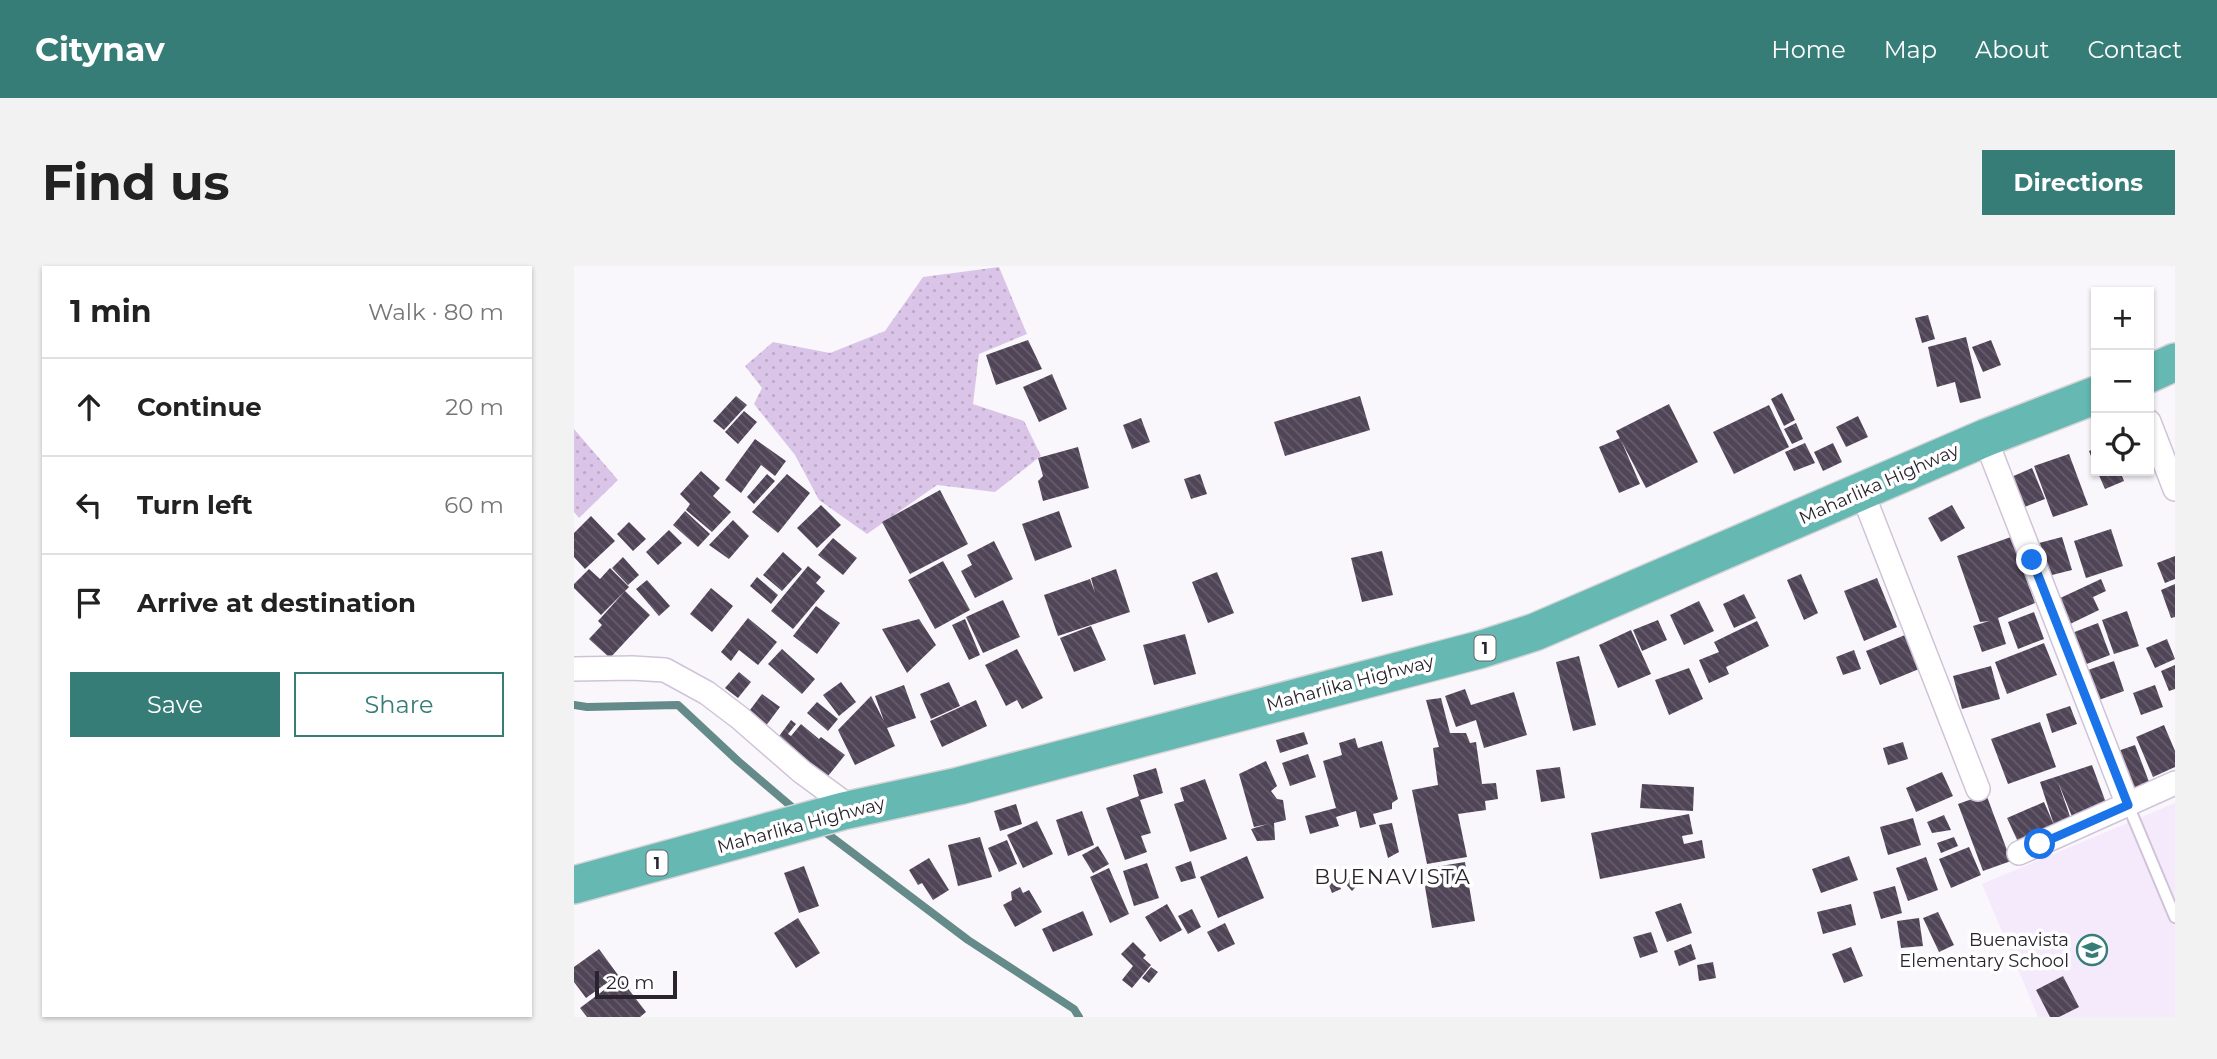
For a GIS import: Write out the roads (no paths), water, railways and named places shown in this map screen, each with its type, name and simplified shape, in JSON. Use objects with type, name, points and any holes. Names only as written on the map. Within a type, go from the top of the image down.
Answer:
[{"type":"highway","points":[[2154,372],[2175,362]]},
{"type":"highway","name":"Maharlika Highway","points":[[574,885],[849,810],[1073,757],[1482,649],[1535,632],[1985,438],[2091,397]]},
{"type":"street","points":[[2154,435],[2175,489]]},
{"type":"street","points":[[1985,438],[2128,805]]},
{"type":"street","points":[[1862,492],[1978,789]]},
{"type":"street","points":[[574,669],[665,670],[707,693],[740,718],[849,810]]},
{"type":"street","points":[[2019,853],[2175,783]]},
{"type":"lane","points":[[2128,805],[2175,917]]},
{"type":"waterway","points":[[574,705],[678,705],[799,813]]},
{"type":"waterway","points":[[821,829],[968,940],[1074,1009],[1079,1017]]},
{"type":"place","name":"Buenavista Elementary School","points":[[2092,950]]},
{"type":"district","name":"BUENAVISTA","points":[[1393,876]]}]
